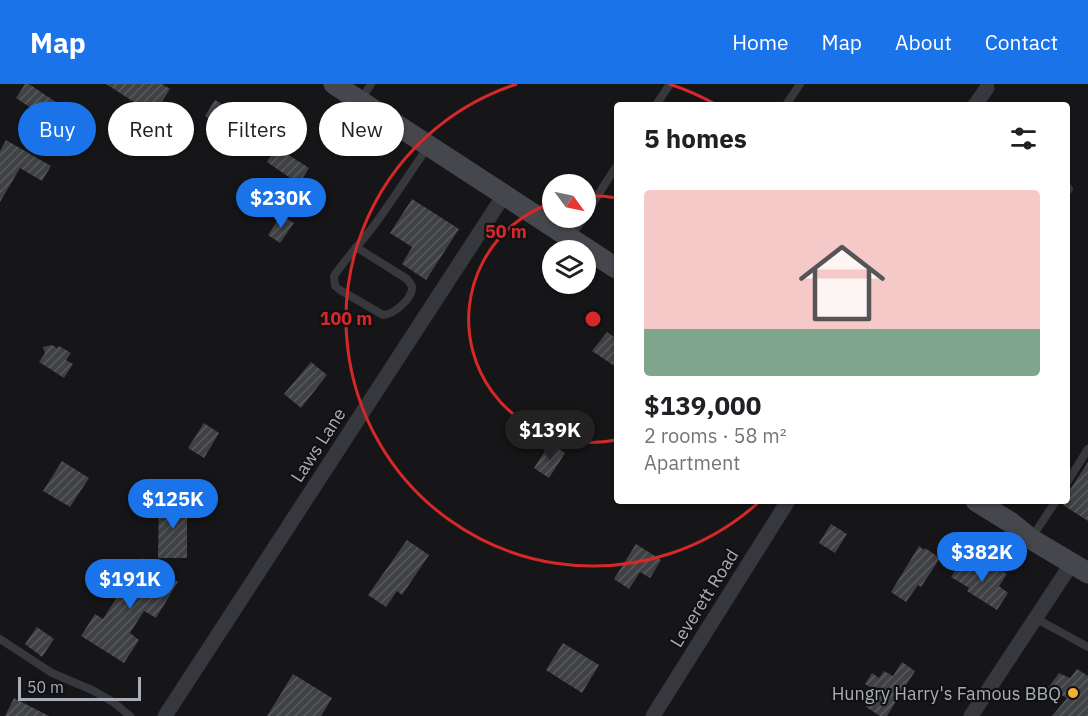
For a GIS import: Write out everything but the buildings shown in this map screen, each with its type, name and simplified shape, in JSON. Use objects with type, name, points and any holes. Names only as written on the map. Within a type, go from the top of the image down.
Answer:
[{"type":"main road","points":[[334,84],[365,92],[429,146],[614,267]]},
{"type":"main road","points":[[981,504],[1010,522],[1031,539],[1080,568]]},
{"type":"street","points":[[977,102],[987,88]]},
{"type":"street","name":"Laws Lane","points":[[165,716],[504,195]]},
{"type":"street","name":"Leverett Road","points":[[652,716],[786,504]]},
{"type":"street","points":[[971,716],[1035,618],[1080,568]]},
{"type":"lane","points":[[658,102],[670,84]]},
{"type":"lane","points":[[788,102],[800,84]]},
{"type":"lane","points":[[356,247],[407,279],[412,285],[412,290],[406,299],[390,315],[383,315],[335,286],[334,276],[356,247],[369,232],[429,146]]},
{"type":"lane","points":[[596,198],[614,170]]},
{"type":"lane","points":[[570,237],[576,228]]},
{"type":"lane","points":[[1070,478],[1088,449]]},
{"type":"lane","points":[[1031,539],[1054,504]]},
{"type":"lane","points":[[1035,618],[1088,647]]},
{"type":"lane","points":[[0,639],[52,673],[92,690],[113,702],[130,716]]},
{"type":"place","name":"Hungry Harry's Famous BBQ","points":[[1073,693]]}]
